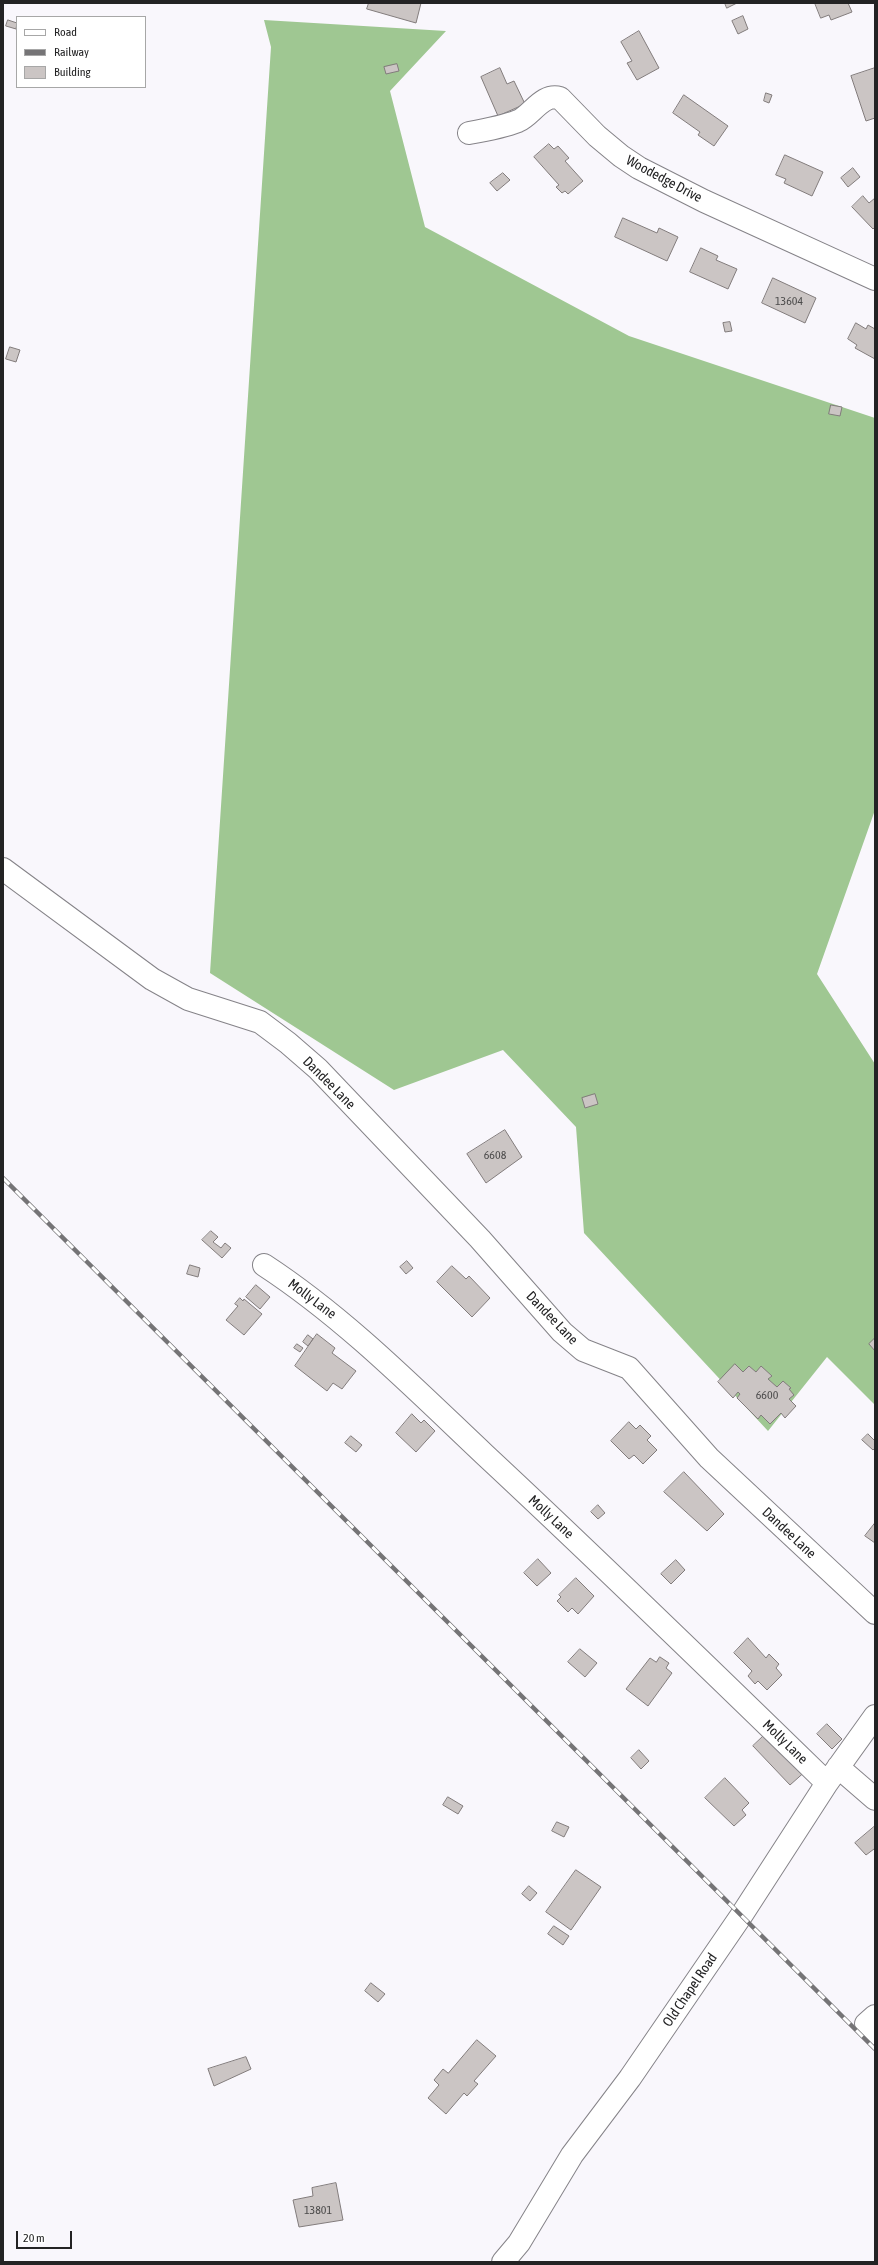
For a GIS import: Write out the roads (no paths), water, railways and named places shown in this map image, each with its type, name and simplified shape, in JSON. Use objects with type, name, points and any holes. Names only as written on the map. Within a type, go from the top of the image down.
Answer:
[{"type":"street","name":"Woodedge Drive","points":[[470,133],[518,121],[543,101],[555,97],[560,98],[597,136],[621,156],[639,168],[704,201],[875,279]]},
{"type":"street","name":"Dandee Lane","points":[[3,869],[152,979],[188,999],[260,1022],[318,1069],[480,1239],[562,1332],[583,1350],[629,1368],[709,1458],[875,1613]]},
{"type":"street","name":"Molly Lane","points":[[264,1265],[334,1316],[375,1352],[558,1523],[833,1775],[875,1800]]},
{"type":"street","name":"Old Chapel Road","points":[[503,2262],[519,2243],[572,2155],[630,2078],[741,1916],[833,1775],[875,1716]]},
{"type":"street","points":[[875,2016],[866,2024],[875,2034]]},
{"type":"railway","points":[[3,1178],[875,2049]]}]
